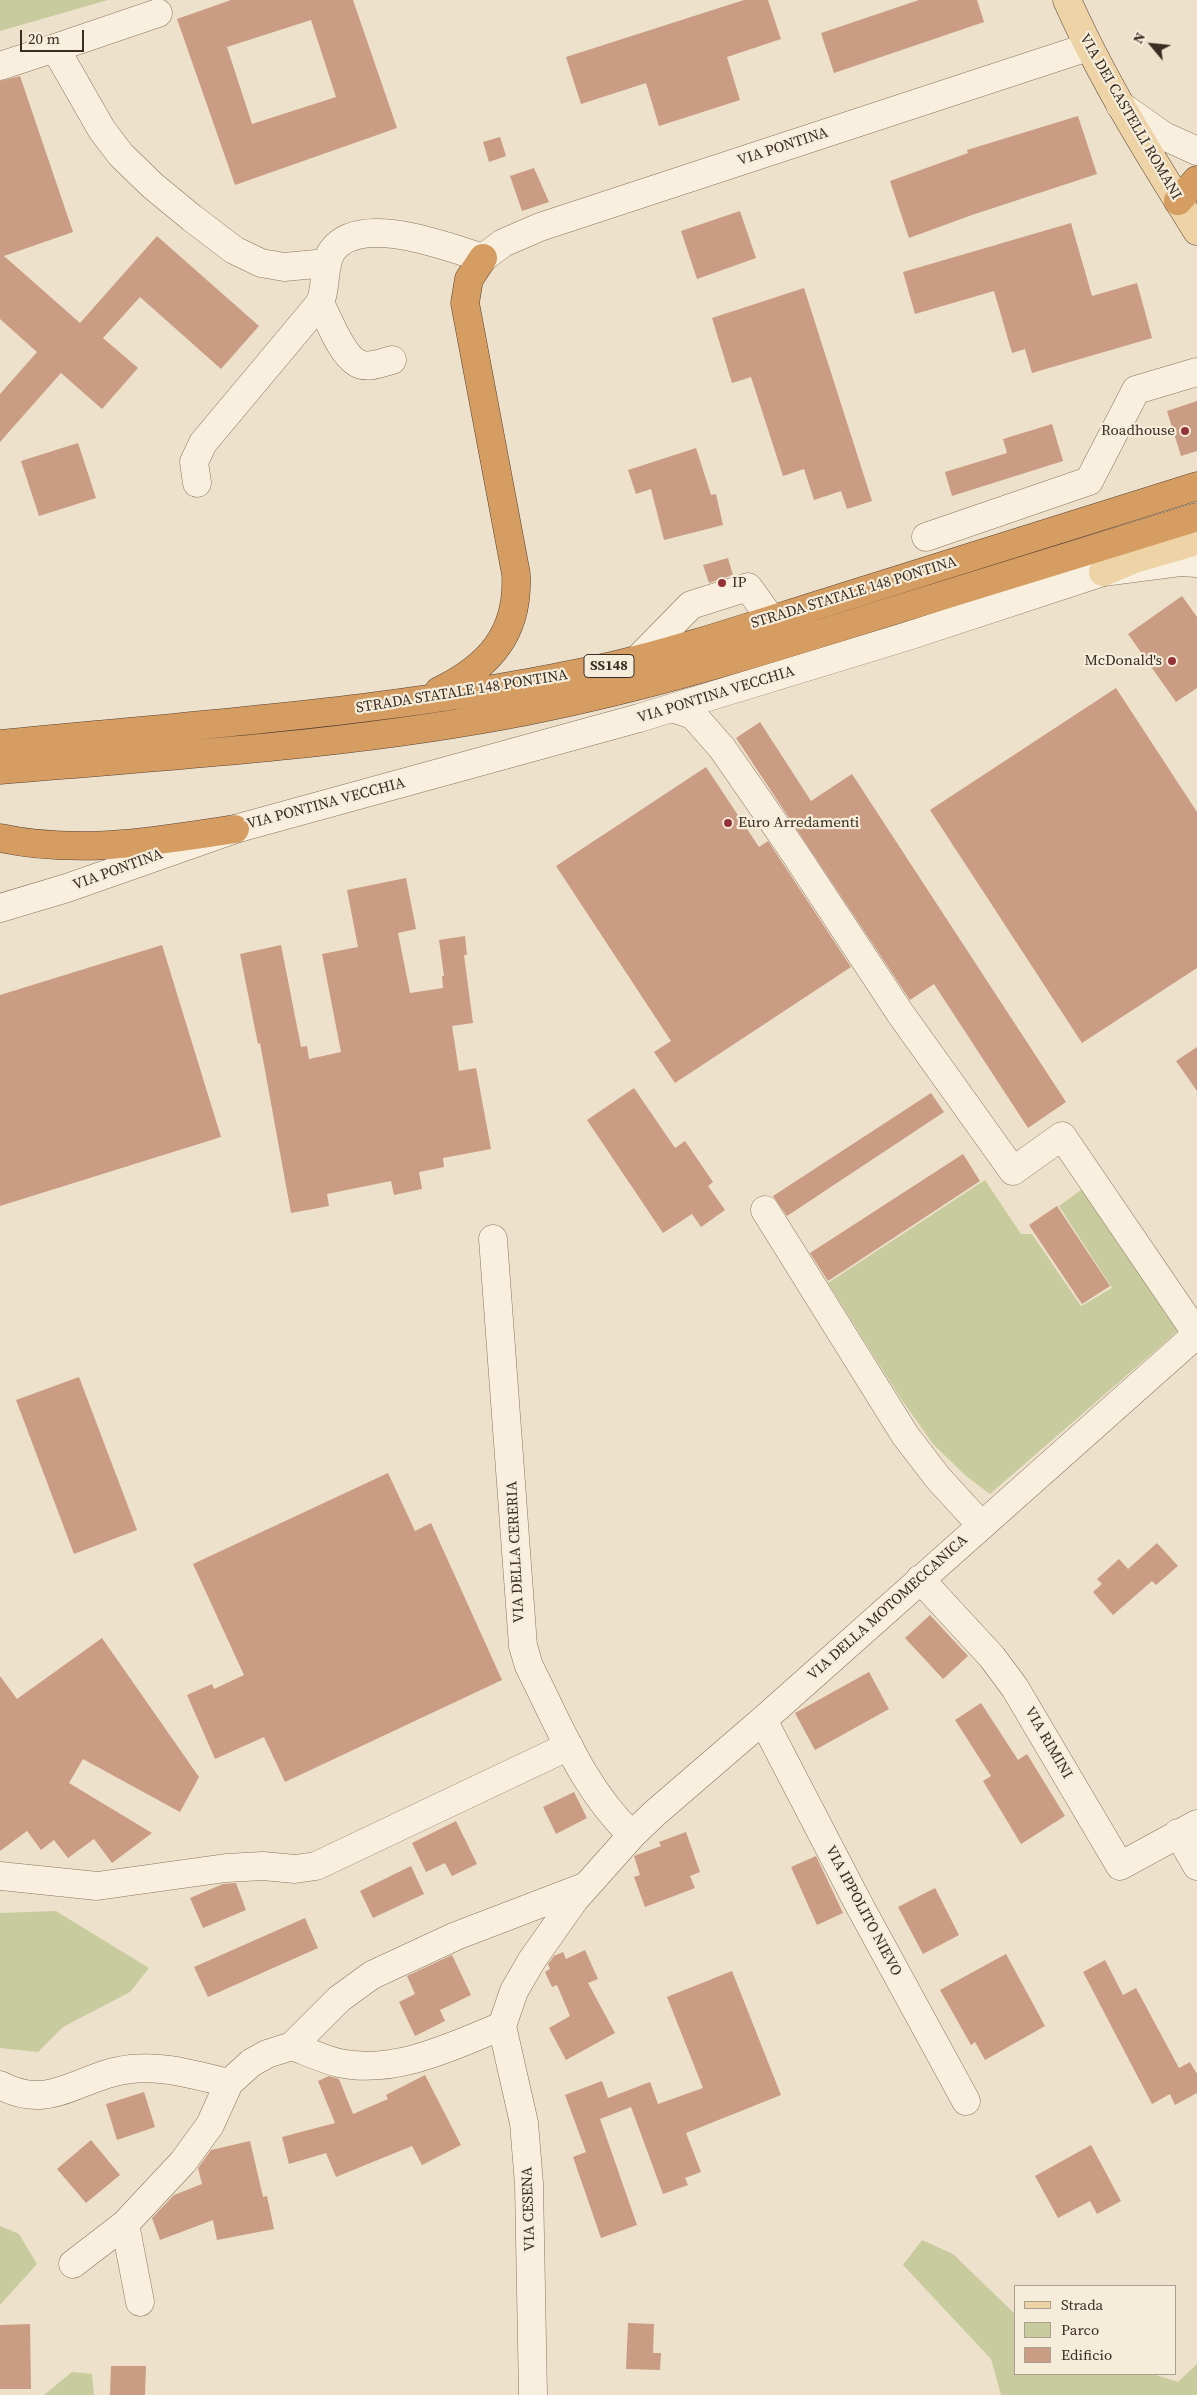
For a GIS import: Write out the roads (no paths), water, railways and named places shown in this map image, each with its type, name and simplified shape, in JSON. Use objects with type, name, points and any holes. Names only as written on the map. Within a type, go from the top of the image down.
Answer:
[{"type":"highway","points":[[1178,201],[1197,180]]},
{"type":"highway","points":[[418,701],[463,680],[479,668],[491,655],[506,628],[515,597],[516,574],[465,303],[469,279],[483,258]]},
{"type":"highway","name":"STRADA STATALE 148 PONTINA","points":[[0,744],[295,716],[418,701],[526,683],[638,659],[772,620],[1197,486]]},
{"type":"highway","name":"STRADA STATALE 148 PONTINA","points":[[0,770],[300,744],[417,729],[528,711],[638,686],[740,658],[1197,517]]},
{"type":"highway","points":[[0,838],[38,845],[66,847],[119,846],[235,829]]},
{"type":"main road","name":"VIA DEI CASTELLI ROMANI","points":[[1067,0],[1088,47],[1120,105],[1197,231]]},
{"type":"main road","points":[[1104,572],[1134,559],[1197,541]]},
{"type":"street","points":[[0,66],[158,13]]},
{"type":"street","name":"VIA PONTINA","points":[[483,258],[503,243],[540,227],[1088,47]]},
{"type":"street","points":[[55,48],[112,144],[142,176],[185,212],[234,250],[261,263],[284,267],[327,264]]},
{"type":"street","points":[[1120,105],[1164,136],[1197,151]]},
{"type":"street","points":[[197,483],[194,462],[203,443],[320,303],[325,290],[327,264],[332,251],[343,241],[368,234],[409,236],[483,258]]},
{"type":"street","points":[[320,303],[345,350],[357,363],[374,366],[392,360]]},
{"type":"street","points":[[926,537],[1088,481],[1136,390],[1197,372]]},
{"type":"street","name":"VIA PONTINA VECCHIA","points":[[235,829],[672,708],[900,638],[1104,572],[1180,562],[1197,563]]},
{"type":"street","points":[[638,659],[691,605],[729,593],[748,588],[772,620]]},
{"type":"street","points":[[672,708],[693,715],[722,748],[792,849],[900,1013],[1013,1171],[1062,1136],[1197,1334]]},
{"type":"street","name":"VIA PONTINA","points":[[0,908],[67,888],[235,829]]},
{"type":"street","points":[[765,1210],[905,1434],[938,1478],[981,1525]]},
{"type":"street","name":"VIA DELLA CERERIA","points":[[493,1239],[510,1442],[521,1633],[529,1666],[569,1746],[602,1804],[632,1835]]},
{"type":"street","name":"VIA DELLA MOTOMECCANICA","points":[[502,2026],[514,1991],[555,1924],[585,1886],[632,1835],[764,1720],[1197,1334]]},
{"type":"street","name":"VIA RIMINI","points":[[920,1579],[1008,1677],[1120,1866],[1188,1829],[1197,1866]]},
{"type":"street","name":"VIA IPPOLITO NIEVO","points":[[764,1720],[857,1901],[966,2101]]},
{"type":"street","points":[[0,1876],[97,1886],[226,1868],[263,1866],[294,1869],[316,1866],[569,1746]]},
{"type":"street","name":"VIA DELLA MOTOMECCANICA","points":[[72,2264],[125,2224],[152,2196],[200,2141],[219,2110],[229,2083],[258,2058],[292,2046],[339,1999],[372,1975],[456,1936],[585,1886]]},
{"type":"street","points":[[292,2046],[340,2063],[363,2065],[390,2063],[436,2052],[502,2026]]},
{"type":"street","name":"VIA CESENA","points":[[502,2026],[524,2123],[529,2184],[533,2395]]},
{"type":"street","points":[[0,2085],[19,2094],[43,2096],[120,2070],[146,2068],[167,2069],[229,2083]]},
{"type":"street","points":[[125,2224],[140,2302]]},
{"type":"place","name":"Roadhouse","points":[[1185,431]]},
{"type":"place","name":"IP","points":[[722,583]]},
{"type":"place","name":"McDonald's","points":[[1172,661]]},
{"type":"place","name":"Euro Arredamenti","points":[[728,823]]}]
